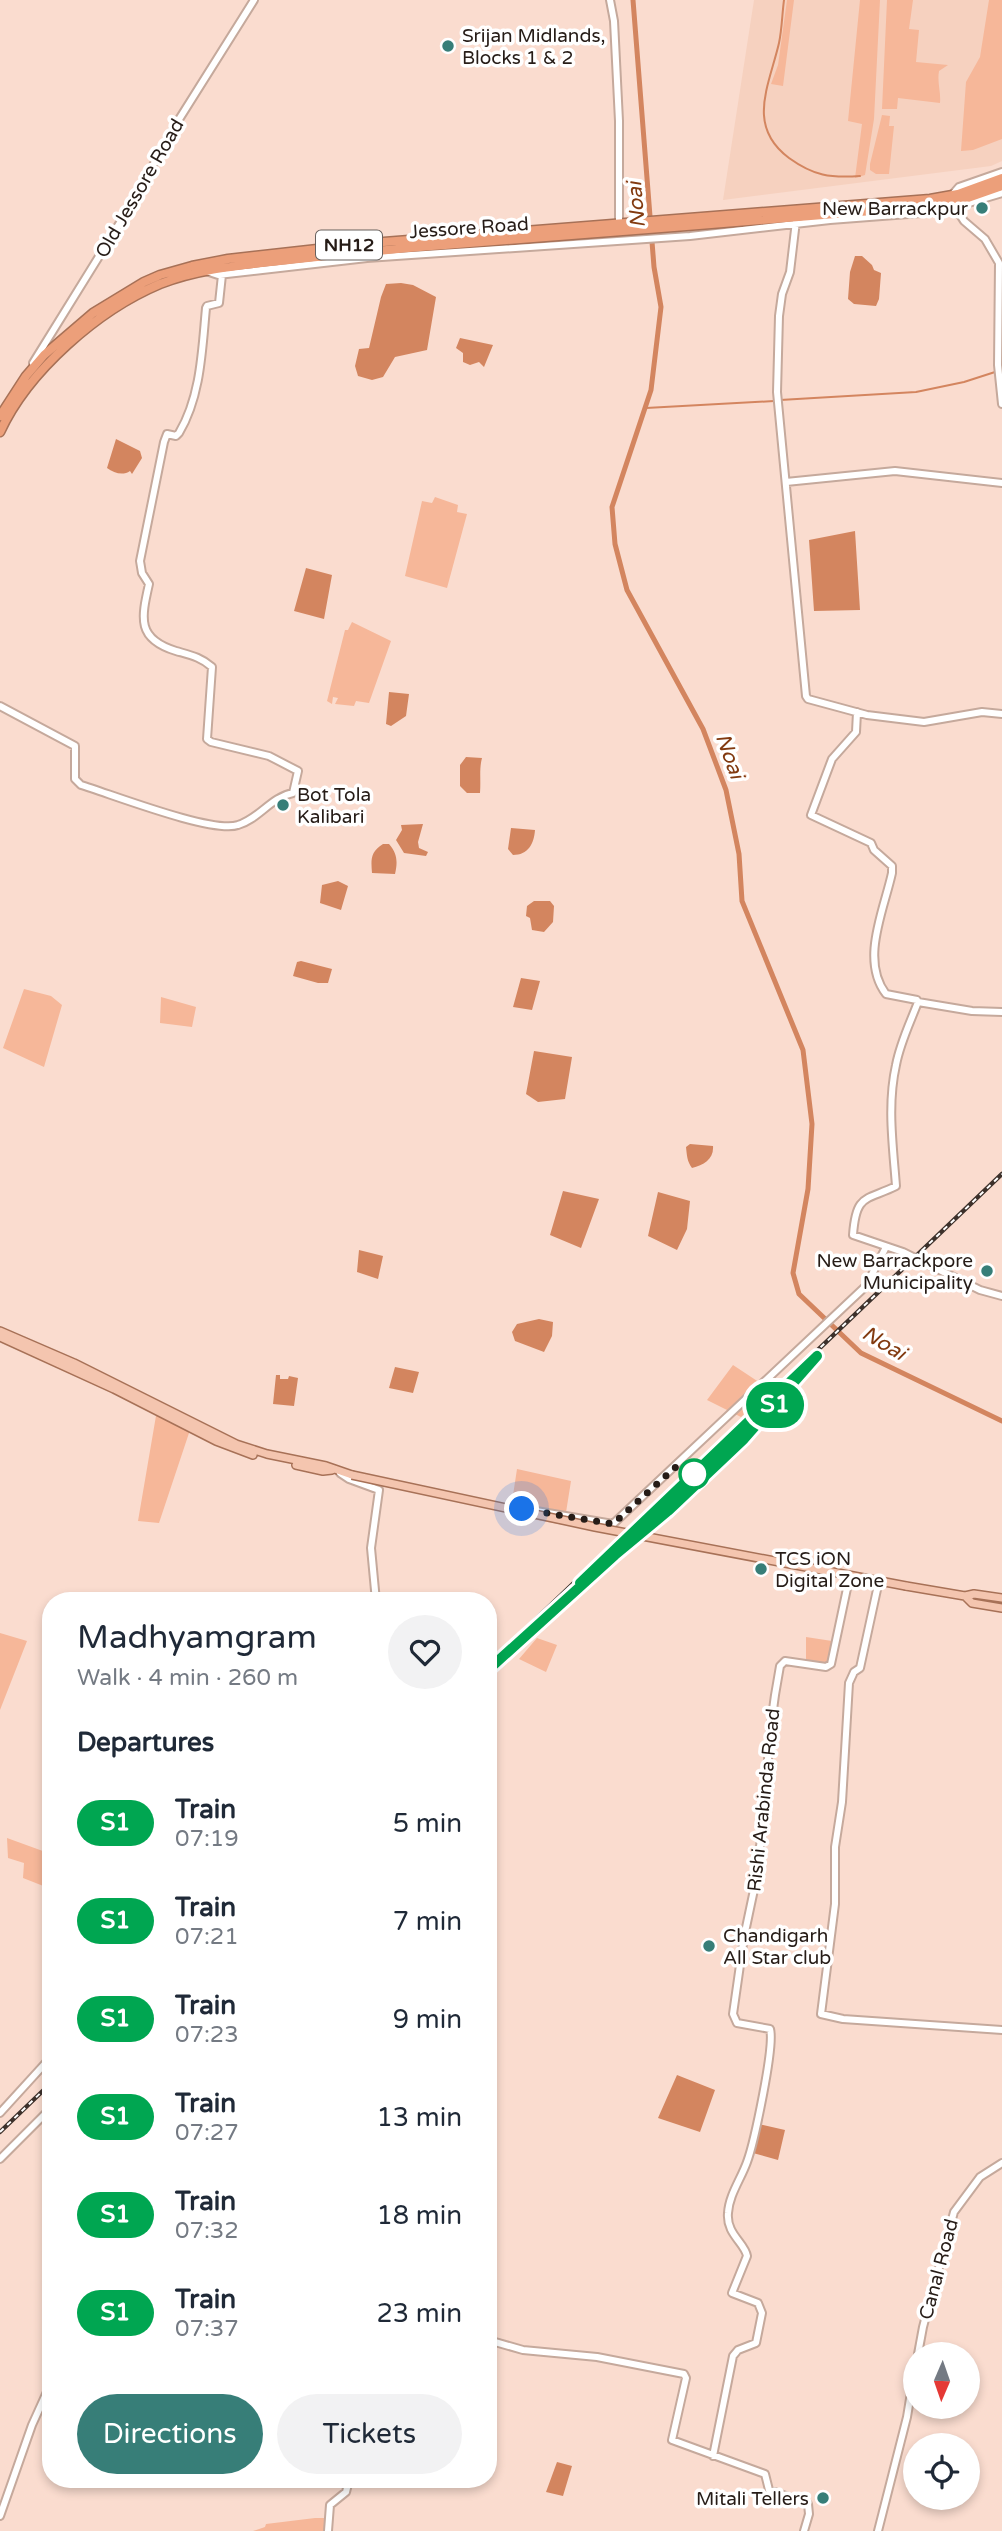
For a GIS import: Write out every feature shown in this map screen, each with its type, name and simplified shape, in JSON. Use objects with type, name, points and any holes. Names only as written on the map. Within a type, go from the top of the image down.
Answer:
[{"type":"highway","name":"NH12","points":[[795,217],[952,195],[1002,178]]},
{"type":"highway","name":"Jessore Road","points":[[0,432],[17,402],[87,323],[160,284],[206,271],[662,223],[795,217],[936,205],[974,197],[1002,186]]},
{"type":"highway","name":"NH12","points":[[0,416],[26,376],[53,347],[144,282],[160,275],[207,262],[371,243],[619,229]]},
{"type":"main road","points":[[0,1331],[74,1363],[236,1444],[267,1454],[327,1466],[336,1471]]},
{"type":"main road","points":[[0,1337],[114,1388],[231,1448],[272,1460],[336,1471],[595,1527],[906,1586],[965,1596],[974,1594],[1002,1598]]},
{"type":"main road","points":[[965,1596],[972,1603],[1002,1608]]},
{"type":"street","name":"Old Jessore Road","points":[[26,376],[129,208],[178,121],[254,0]]},
{"type":"street","points":[[610,0],[614,21],[619,121],[619,229],[631,239],[671,236],[795,217],[921,213],[955,207],[1002,193]]},
{"type":"street","points":[[952,195],[959,187],[1002,172]]},
{"type":"street","points":[[955,207],[964,221],[985,239],[999,264],[998,376],[1002,404]]},
{"type":"street","points":[[795,217],[790,272],[782,294],[779,316],[777,392],[806,696],[808,699],[857,712],[924,722],[982,712],[1002,714]]},
{"type":"street","points":[[206,271],[222,275],[410,251]]},
{"type":"street","points":[[0,706],[75,746],[75,779],[81,785],[202,823],[233,826],[250,819],[283,794],[293,793],[296,789],[298,771],[282,761],[207,739],[212,667],[200,658],[171,649],[149,636],[145,629],[149,584],[142,573],[140,561],[164,442],[167,434],[176,436],[191,408],[198,377],[206,309],[207,306],[219,303],[222,275]]},
{"type":"street","points":[[786,482],[895,471],[1002,483]]},
{"type":"street","points":[[857,712],[856,732],[832,759],[811,814],[812,817],[871,844],[892,866],[872,966],[886,994],[972,1011],[1002,1012]]},
{"type":"street","points":[[918,1002],[895,1067],[891,1130],[896,1186],[863,1198],[853,1230],[855,1237],[903,1252],[980,1290],[1002,1296]]},
{"type":"street","points":[[336,1471],[351,1471],[522,1509],[613,1524],[866,1286],[886,1247]]},
{"type":"street","points":[[336,1471],[379,1490],[371,1548],[375,1592]]},
{"type":"street","name":"Rishi Arabinda Road","points":[[713,2456],[733,2356],[738,2350],[756,2343],[762,2313],[758,2303],[732,2293],[747,2256],[746,2251],[736,2241],[727,2215],[748,2161],[771,2041],[770,2029],[737,2023],[733,2014],[744,1937],[755,1885],[775,1695],[780,1666],[785,1661],[827,1667],[831,1664],[849,1579]]},
{"type":"street","points":[[877,1586],[860,1668],[854,1672],[849,1683],[842,1802],[835,1847],[835,1904],[821,2014],[843,2019],[1002,2030]]},
{"type":"street","points":[[0,2113],[42,2067]]},
{"type":"street","points":[[0,2159],[42,2117]]},
{"type":"street","name":"Canal Road","points":[[920,2342],[954,2212],[980,2177],[1002,2163]]},
{"type":"street","points":[[497,2343],[523,2350],[597,2357],[684,2374],[686,2378],[672,2440],[765,2474],[769,2490],[807,2502],[809,2514],[804,2531]]},
{"type":"street","points":[[0,2516],[42,2403]]},
{"type":"street","points":[[878,2531],[906,2419]]},
{"type":"street","points":[[328,2531],[330,2505],[346,2488]]},
{"type":"shaded area","points":[[754,0],[1002,0],[1002,161],[991,166],[723,200]]},
{"type":"shaded area","points":[[787,0],[794,0],[783,86],[771,84],[778,65]]},
{"type":"shaded area","points":[[860,0],[880,0],[874,119],[865,175],[855,178],[862,124],[848,121]]},
{"type":"shaded area","points":[[887,0],[913,0],[909,29],[919,30],[916,62],[948,65],[939,71],[940,103],[898,98],[897,109],[882,109]]},
{"type":"shaded area","points":[[989,0],[1002,0],[1002,139],[973,150],[961,151],[966,82],[980,57]]},
{"type":"shaded area","points":[[882,115],[890,116],[889,126],[894,126],[889,174],[876,174],[870,170]]},
{"type":"shaded area","points":[[855,256],[862,256],[874,270],[881,273],[876,306],[854,304],[848,299],[850,272]]},
{"type":"shaded area","points":[[386,284],[413,285],[436,297],[427,350],[395,357],[383,377],[372,380],[358,376],[355,366],[359,349],[369,348]]},
{"type":"shaded area","points":[[460,338],[493,345],[484,367],[479,362],[470,365],[463,362],[463,353],[456,348]]},
{"type":"shaded area","points":[[116,439],[140,451],[142,458],[132,474],[130,471],[118,473],[107,468]]},
{"type":"shaded area","points":[[435,497],[458,505],[457,512],[467,514],[447,588],[405,576],[422,501],[432,503]]},
{"type":"shaded area","points":[[855,531],[860,610],[814,611],[809,540]]},
{"type":"shaded area","points":[[306,568],[332,575],[324,619],[294,611]]},
{"type":"shaded area","points":[[352,622],[391,641],[369,703],[356,701],[354,706],[335,704],[338,698],[333,697],[332,704],[327,701],[345,630],[348,630]]},
{"type":"shaded area","points":[[389,692],[409,694],[406,716],[391,726],[386,724]]},
{"type":"shaded area","points":[[466,757],[482,758],[480,793],[467,793],[460,786],[460,765]]},
{"type":"shaded area","points":[[423,824],[418,842],[419,848],[428,852],[426,856],[404,853],[396,840],[402,830],[401,825]]},
{"type":"shaded area","points":[[511,828],[535,830],[532,844],[523,853],[513,855],[508,849]]},
{"type":"shaded area","points":[[383,844],[389,844],[395,854],[395,874],[372,873],[372,857]]},
{"type":"shaded area","points":[[338,881],[348,886],[341,910],[320,903],[322,885]]},
{"type":"shaded area","points":[[534,901],[550,901],[554,906],[553,922],[544,932],[532,930],[530,918],[526,916],[527,906]]},
{"type":"shaded area","points":[[297,962],[332,969],[328,983],[293,976]]},
{"type":"shaded area","points":[[521,978],[540,981],[532,1010],[513,1007]]},
{"type":"shaded area","points":[[24,989],[51,996],[62,1005],[44,1067],[3,1048]]},
{"type":"shaded area","points":[[161,997],[196,1007],[192,1027],[160,1023]]},
{"type":"shaded area","points":[[534,1051],[572,1057],[565,1099],[538,1102],[526,1094]]},
{"type":"shaded area","points":[[690,1144],[713,1146],[710,1158],[692,1168],[686,1147]]},
{"type":"shaded area","points":[[563,1191],[599,1199],[581,1248],[550,1235]]},
{"type":"shaded area","points":[[658,1192],[690,1201],[687,1229],[677,1250],[648,1236]]},
{"type":"shaded area","points":[[359,1250],[383,1256],[378,1279],[357,1272]]},
{"type":"shaded area","points":[[539,1319],[553,1322],[552,1336],[544,1352],[515,1341],[512,1332],[517,1324]]},
{"type":"shaded area","points":[[733,1365],[771,1390],[741,1417],[707,1400]]},
{"type":"shaded area","points":[[395,1367],[419,1372],[413,1393],[389,1388]]},
{"type":"shaded area","points":[[276,1375],[280,1375],[280,1379],[288,1379],[289,1376],[298,1378],[294,1406],[273,1404]]},
{"type":"shaded area","points":[[157,1410],[190,1430],[159,1523],[138,1521]]},
{"type":"shaded area","points":[[517,1469],[571,1481],[564,1525],[510,1515]]},
{"type":"shaded area","points":[[0,1633],[27,1641],[0,1710]]},
{"type":"shaded area","points":[[806,1637],[832,1641],[828,1664],[806,1663]]},
{"type":"shaded area","points":[[537,1638],[557,1645],[546,1672],[519,1659]]},
{"type":"shaded area","points":[[7,1838],[42,1851],[42,1885],[23,1878],[24,1863],[8,1858]]},
{"type":"shaded area","points":[[677,2075],[715,2090],[700,2132],[658,2118]]},
{"type":"shaded area","points":[[759,2124],[785,2130],[778,2160],[753,2153]]},
{"type":"shaded area","points":[[557,2462],[572,2466],[563,2496],[546,2492]]},
{"type":"shaded area","points":[[326,2518],[326,2531],[253,2531],[265,2527],[266,2524]]},
{"type":"waterway","name":"Noai","points":[[633,0],[654,267],[661,307],[651,390],[612,507],[615,544],[627,590],[703,729],[726,790],[739,854],[742,901],[803,1050],[812,1124],[808,1189],[793,1273],[799,1294],[861,1353],[1002,1421]]},
{"type":"waterway","points":[[784,0],[779,43],[764,105],[768,133],[776,146],[806,169],[831,176],[860,176]]},
{"type":"waterway","points":[[780,400],[916,392],[995,372]]},
{"type":"waterway","points":[[646,408],[774,401]]},
{"type":"railway","points":[[497,1656],[1002,1174]]},
{"type":"railway","points":[[618,1553],[709,1474],[791,1385]]},
{"type":"railway","points":[[0,2132],[42,2092]]},
{"type":"train","name":"S1","points":[[497,1661],[668,1511],[744,1439],[817,1356],[580,1583]]},
{"type":"place","name":"Srijan Midlands, Blocks 1 & 2","points":[[448,46]]},
{"type":"place","name":"New Barrackpur","points":[[982,208]]},
{"type":"place","name":"Bot Tola Kalibari","points":[[283,805]]},
{"type":"place","name":"New Barrackpore Municipality","points":[[987,1271]]},
{"type":"place","name":"TCS iON Digital Zone","points":[[761,1569]]},
{"type":"place","name":"Chandigarh All Star club","points":[[709,1946]]},
{"type":"place","name":"Mitali Tellers","points":[[823,2498]]},
{"type":"route","points":[[522,1509],[613,1524],[679,1464],[694,1474]]}]
